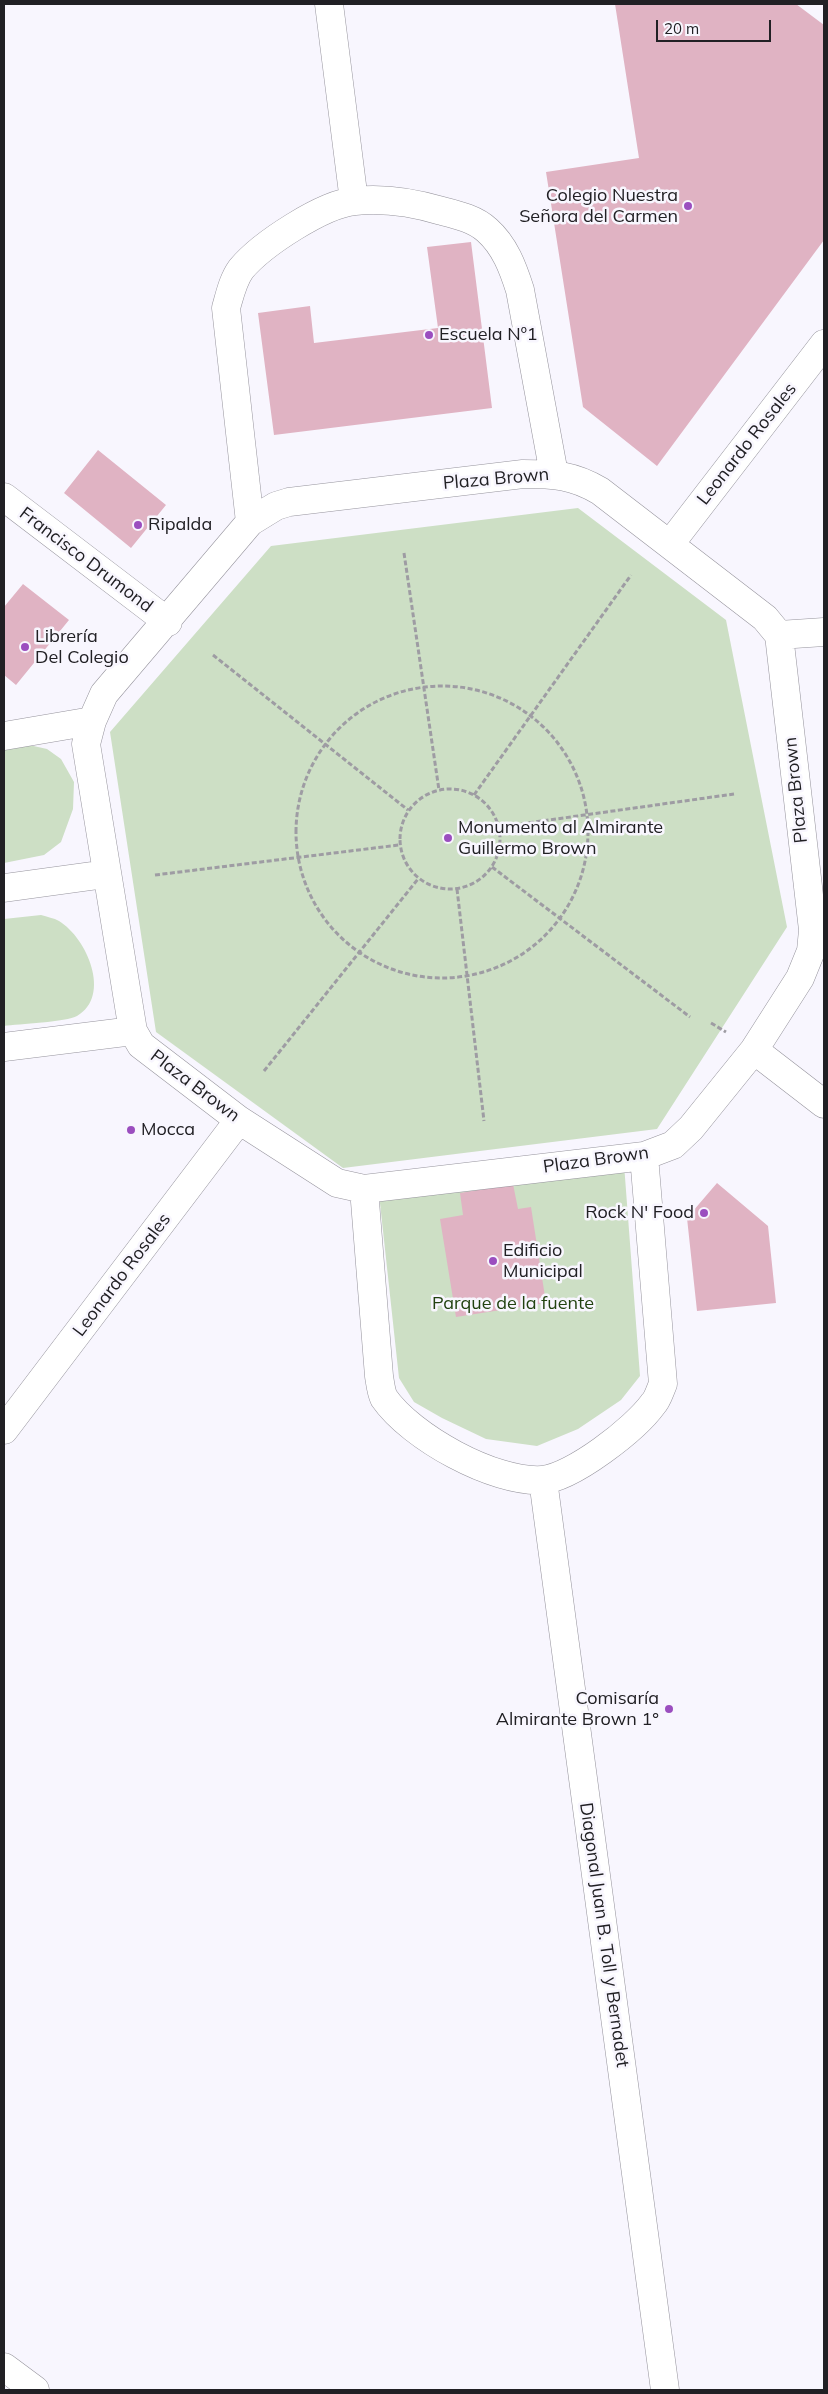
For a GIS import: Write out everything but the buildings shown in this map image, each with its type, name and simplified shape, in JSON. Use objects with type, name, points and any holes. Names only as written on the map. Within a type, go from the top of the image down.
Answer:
[{"type":"street","points":[[329,4],[354,201]]},
{"type":"street","points":[[250,522],[226,308],[231,287],[241,269],[287,231],[318,213],[354,201],[393,202],[430,207],[460,216],[487,230],[498,244],[513,265],[520,290],[554,474]]},
{"type":"street","name":"Leonardo Rosales","points":[[670,544],[824,344]]},
{"type":"street","name":"Plaza Brown","points":[[523,474],[554,474],[583,480],[600,491],[765,618],[779,635],[819,929],[800,978],[754,1050],[691,1128],[673,1145],[644,1156],[364,1189],[337,1183],[240,1120],[141,1045],[133,1031],[86,744],[92,721],[104,694],[168,622],[250,522],[276,506],[289,502],[523,474]]},
{"type":"street","name":"Francisco Drumond","points":[[4,497],[168,622]]},
{"type":"street","points":[[779,635],[824,632]]},
{"type":"street","points":[[4,736],[92,721]]},
{"type":"street","points":[[4,888],[106,874]]},
{"type":"street","points":[[4,1047],[133,1031]]},
{"type":"street","points":[[754,1050],[824,1104]]},
{"type":"street","name":"Leonardo Rosales","points":[[4,1430],[240,1120]]},
{"type":"street","points":[[364,1189],[379,1376],[383,1397],[421,1433],[459,1456],[509,1476],[543,1480],[579,1466],[617,1439],[654,1404],[663,1384],[644,1156]]},
{"type":"street","name":"Diagonal Juan B. Toll y Bernadet","points":[[543,1480],[665,2390]]},
{"type":"street","points":[[4,2366],[35,2390]]},
{"type":"path","points":[[404,553],[439,790]]},
{"type":"path","points":[[474,795],[631,575]]},
{"type":"path","points":[[213,655],[408,810]]},
{"type":"path","points":[[424,687],[463,687],[500,698],[530,715],[560,745],[579,780],[588,815],[587,854],[577,888],[560,918],[535,945],[504,965],[467,976],[428,978],[389,969],[370,960],[326,924],[307,891],[297,857],[296,814],[306,776],[325,744],[333,733],[355,715],[389,696],[424,687]]},
{"type":"path","points":[[451,789],[474,795],[494,814],[499,827],[500,841],[492,867],[471,885],[457,889],[443,890],[430,886],[418,879],[409,869],[399,845],[403,821],[408,810],[417,801],[439,790],[451,789]]},
{"type":"path","points":[[499,827],[734,794]]},
{"type":"path","points":[[155,875],[399,845]]},
{"type":"path","points":[[492,867],[690,1017]]},
{"type":"path","points":[[264,1071],[418,879]]},
{"type":"path","points":[[457,889],[484,1121]]},
{"type":"green space","points":[[578,508],[726,620],[787,927],[657,1129],[343,1168],[156,1032],[110,732],[271,546]]},
{"type":"green space","points":[[29,745],[47,749],[61,759],[74,782],[73,809],[61,842],[44,855],[4,863],[4,749]]},
{"type":"green space","points":[[41,915],[59,921],[79,940],[92,967],[93,995],[87,1007],[72,1018],[4,1026],[4,919]]},
{"type":"green space","name":"Parque de la fuente","points":[[624,1164],[640,1376],[621,1400],[578,1429],[537,1446],[486,1439],[414,1402],[399,1378],[379,1194]]},
{"type":"place","name":"Colegio Nuestra Señora del Carmen","points":[[688,206]]},
{"type":"place","name":"Escuela Nº1","points":[[429,335]]},
{"type":"place","name":"Ripalda","points":[[138,525]]},
{"type":"place","name":"Librería Del Colegio","points":[[25,647]]},
{"type":"place","name":"Monumento al Almirante Guillermo Brown","points":[[448,838]]},
{"type":"place","name":"Mocca","points":[[131,1130]]},
{"type":"place","name":"Rock N' Food","points":[[704,1213]]},
{"type":"place","name":"Edificio Municipal","points":[[493,1261]]},
{"type":"place","name":"Comisaría Almirante Brown 1°","points":[[669,1709]]}]
